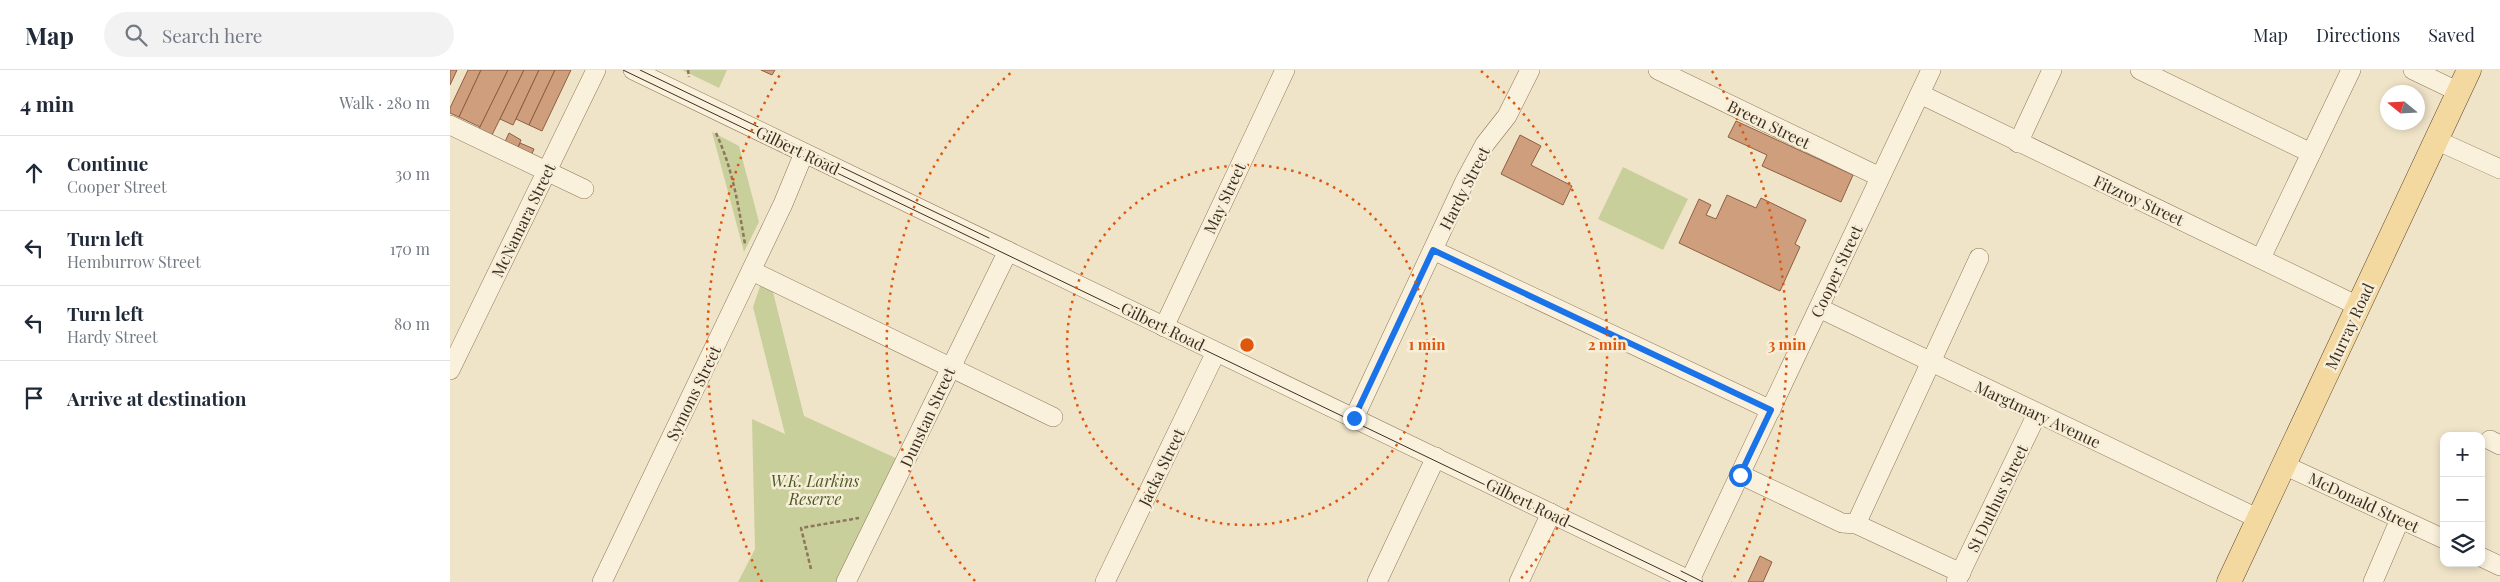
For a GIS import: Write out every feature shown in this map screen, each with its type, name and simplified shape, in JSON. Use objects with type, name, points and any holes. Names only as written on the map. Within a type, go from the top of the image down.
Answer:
[{"type":"main road","name":"Murray Road","points":[[2230,582],[2469,70]]},
{"type":"street","name":"McNamara Street","points":[[450,370],[596,70]]},
{"type":"street","name":"Gilbert Road","points":[[633,70],[1692,581]]},
{"type":"street","name":"May Street","points":[[1164,327],[1284,70]]},
{"type":"street","name":"Hardy Street","points":[[1354,418],[1485,144],[1507,116],[1530,70]]},
{"type":"street","name":"Breen Street","points":[[1658,70],[1880,177]]},
{"type":"street","name":"Cooper Street","points":[[1692,581],[1931,70]]},
{"type":"street","points":[[2018,143],[2052,70]]},
{"type":"street","points":[[2140,70],[2311,153]]},
{"type":"street","points":[[2261,258],[2351,70]]},
{"type":"street","points":[[2413,70],[2459,92]]},
{"type":"street","name":"Fitzroy Street","points":[[1920,94],[2358,306]]},
{"type":"street","points":[[450,125],[584,189]]},
{"type":"street","points":[[2436,140],[2500,169]]},
{"type":"street","name":"Symons Street","points":[[602,582],[783,204],[802,176],[808,155]]},
{"type":"street","points":[[1433,250],[1771,410]]},
{"type":"street","name":"Dunstan Street","points":[[846,582],[1008,251]]},
{"type":"street","points":[[1856,524],[1980,258]]},
{"type":"street","points":[[752,271],[1053,417]]},
{"type":"street","name":"Margtmary Avenue","points":[[1819,308],[1931,364],[2259,519]]},
{"type":"street","name":"Jacka Street","points":[[1105,582],[1216,352]]},
{"type":"street","name":"St Duthus Street","points":[[1961,579],[2037,414]]},
{"type":"street","points":[[1378,582],[1436,457]]},
{"type":"street","name":"McDonald Street","points":[[2284,465],[2440,537]]},
{"type":"street","points":[[1740,475],[1842,523],[1856,524],[1961,579]]},
{"type":"street","points":[[1520,582],[1551,513]]},
{"type":"street","points":[[2372,582],[2400,519]]},
{"type":"street","points":[[2485,559],[2500,566]]},
{"type":"path","points":[[688,70],[689,77]]},
{"type":"path","points":[[716,133],[734,182],[746,250]]},
{"type":"path","points":[[811,569],[801,528],[863,517]]},
{"type":"green space","points":[[682,70],[727,70],[719,88]]},
{"type":"green space","points":[[712,132],[739,146],[759,222],[744,252]]},
{"type":"green space","points":[[1623,167],[1688,199],[1663,250],[1598,219]]},
{"type":"green space","name":"W.K. Larkins Reserve","points":[[762,280],[771,284],[804,416],[900,460],[840,582],[738,582],[755,549],[752,419],[785,434],[753,307]]},
{"type":"building","points":[[450,70],[457,70],[450,85]]},
{"type":"building","points":[[468,70],[481,70],[459,117],[450,113],[450,108]]},
{"type":"building","points":[[481,70],[508,70],[480,127],[459,117]]},
{"type":"building","points":[[508,70],[524,70],[491,137],[478,131]]},
{"type":"building","points":[[524,70],[539,70],[513,125],[500,119]]},
{"type":"building","points":[[539,70],[555,70],[529,125],[516,119]]},
{"type":"building","points":[[555,70],[571,70],[542,131],[529,125]]},
{"type":"building","points":[[761,70],[775,70],[772,75]]},
{"type":"building","points":[[1736,121],[1853,175],[1841,202],[1762,166],[1767,155],[1728,137]]},
{"type":"building","points":[[509,133],[521,140],[516,152],[504,144]]},
{"type":"building","points":[[1520,135],[1541,146],[1531,165],[1572,186],[1563,205],[1501,174]]},
{"type":"building","points":[[520,143],[534,149],[530,158],[516,152]]},
{"type":"building","points":[[1727,195],[1756,208],[1761,198],[1806,220],[1795,244],[1800,247],[1780,291],[1679,243],[1699,199],[1711,205],[1706,215],[1716,219]]},
{"type":"building","points":[[1760,556],[1772,562],[1763,582],[1748,582]]},
{"type":"tram line","points":[[623,70],[1687,582]]},
{"type":"tram line","points":[[640,70],[989,238]]},
{"type":"tram line","points":[[1681,571],[1703,582]]},
{"type":"route","points":[[1354,418],[1433,250],[1771,410],[1740,475]]}]
